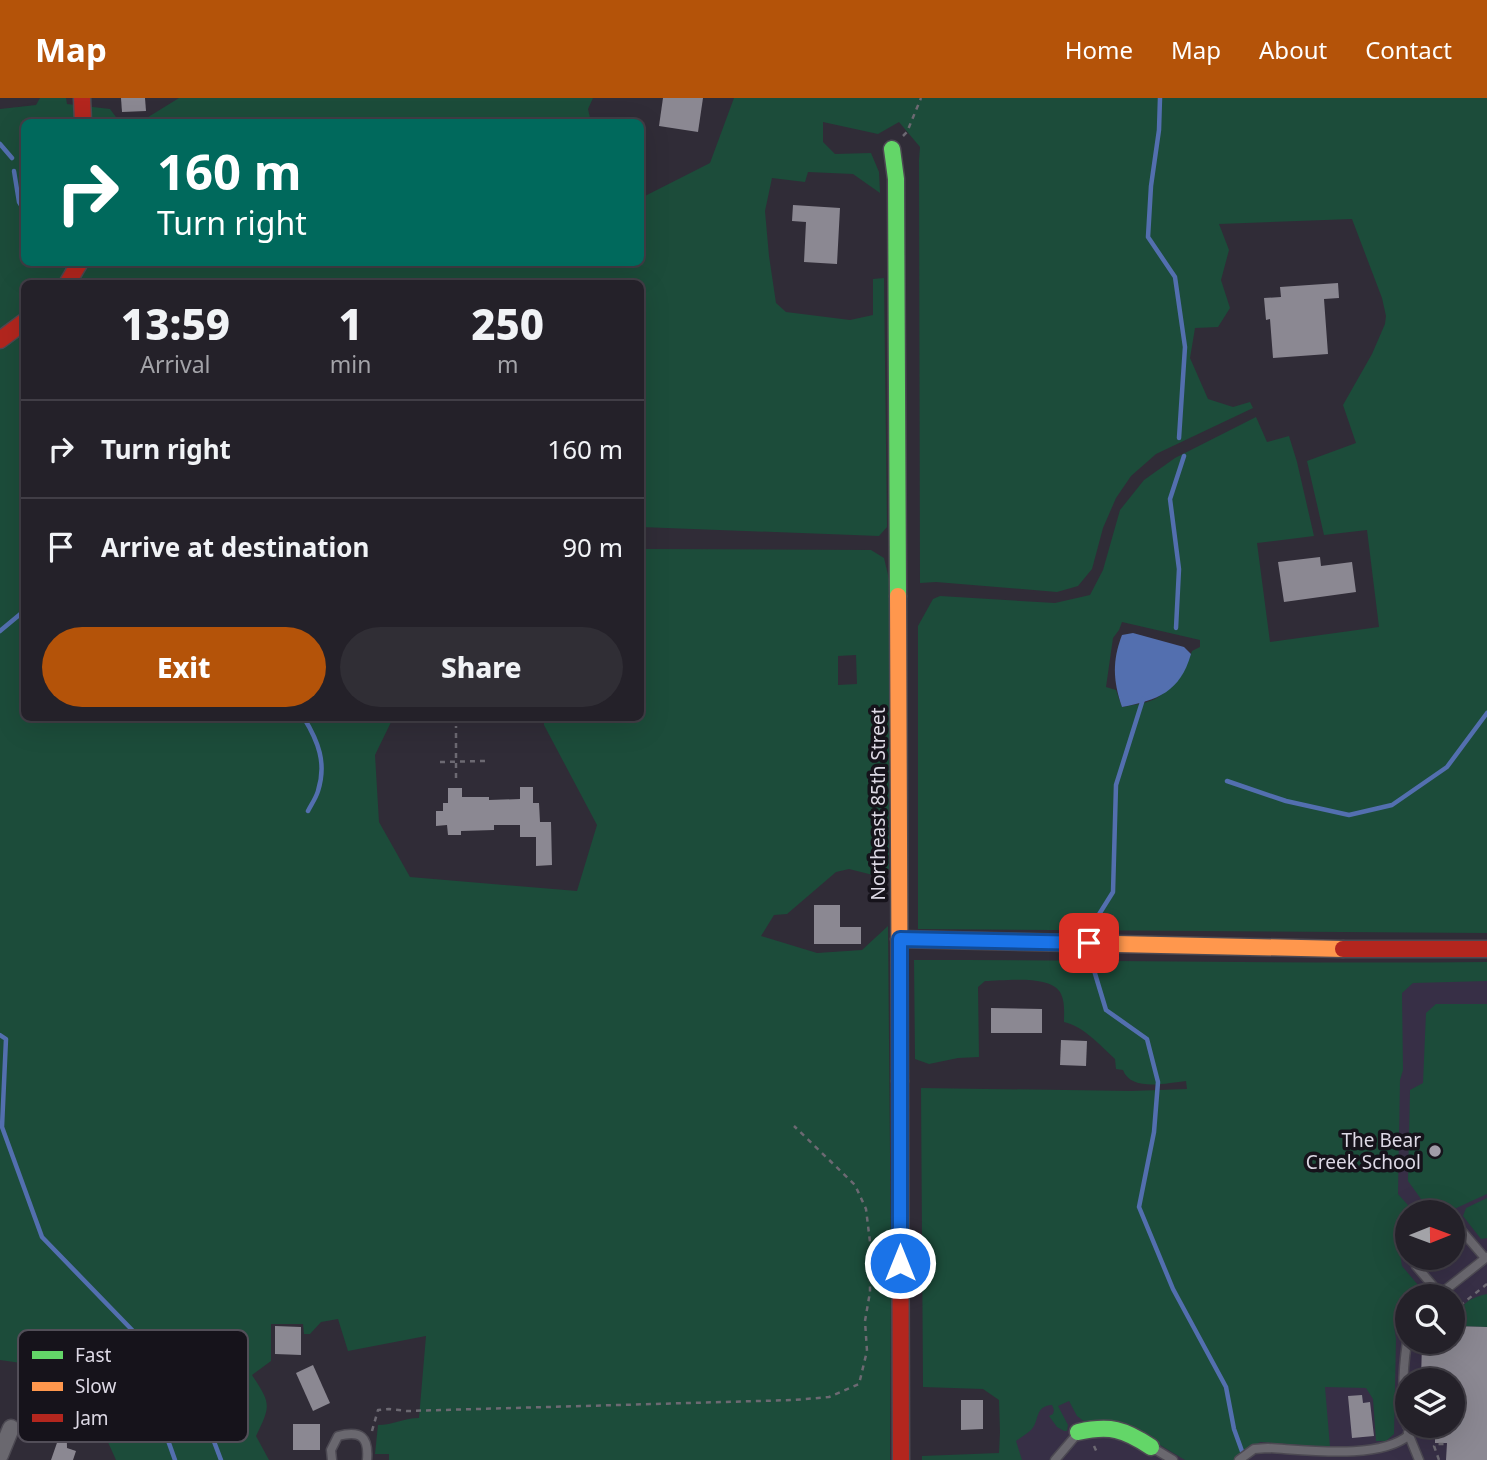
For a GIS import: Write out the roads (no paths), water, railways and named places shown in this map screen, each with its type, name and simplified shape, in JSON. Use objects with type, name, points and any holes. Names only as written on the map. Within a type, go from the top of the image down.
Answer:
[{"type":"street","points":[[82,98],[83,119]]},
{"type":"street","name":"Northeast 85th Street","points":[[892,149],[896,179],[897,269],[901,1460]]},
{"type":"street","points":[[0,340],[21,324]]},
{"type":"street","points":[[900,939],[1387,950],[1487,949]]},
{"type":"street","points":[[1078,1432],[1099,1427],[1116,1429],[1129,1432],[1151,1447]]},
{"type":"street","points":[[0,1455],[11,1428]]},
{"type":"lane","points":[[1453,1284],[1486,1257],[1465,1234]]},
{"type":"lane","points":[[1055,1460],[1078,1432]]},
{"type":"lane","points":[[332,1460],[331,1450],[338,1436],[350,1433],[362,1437],[368,1447],[367,1460]]},
{"type":"lane","points":[[1239,1460],[1254,1450],[1268,1448],[1366,1453],[1402,1441],[1404,1438]]},
{"type":"lane","points":[[1411,1438],[1419,1460]]},
{"type":"lane","points":[[1151,1447],[1173,1460]]},
{"type":"water","points":[[1133,633],[1184,647],[1191,654],[1174,686],[1157,697],[1122,707],[1115,680],[1115,662],[1122,635]]},
{"type":"waterway","points":[[1160,98],[1148,237],[1175,277],[1185,347],[1179,438]]},
{"type":"waterway","points":[[0,144],[12,158]]},
{"type":"waterway","points":[[14,171],[21,205]]},
{"type":"waterway","points":[[1176,628],[1179,569],[1170,499],[1184,456]]},
{"type":"waterway","points":[[0,631],[21,614]]},
{"type":"waterway","points":[[1088,932],[1113,892],[1116,785],[1143,699]]},
{"type":"waterway","points":[[1227,781],[1286,801],[1349,815],[1392,805],[1447,767],[1487,713]]},
{"type":"waterway","points":[[306,721],[320,753],[322,771],[318,791],[308,811]]},
{"type":"waterway","points":[[1090,957],[1106,1010],[1147,1039],[1158,1082],[1154,1132],[1139,1207],[1173,1289],[1226,1387],[1234,1429],[1243,1454]]},
{"type":"waterway","points":[[0,1035],[6,1039],[2,1127],[42,1237],[132,1330]]},
{"type":"waterway","points":[[169,1442],[175,1460]]},
{"type":"waterway","points":[[214,1442],[221,1460]]},
{"type":"place","name":"The Bear Creek School","points":[[1435,1151]]}]
